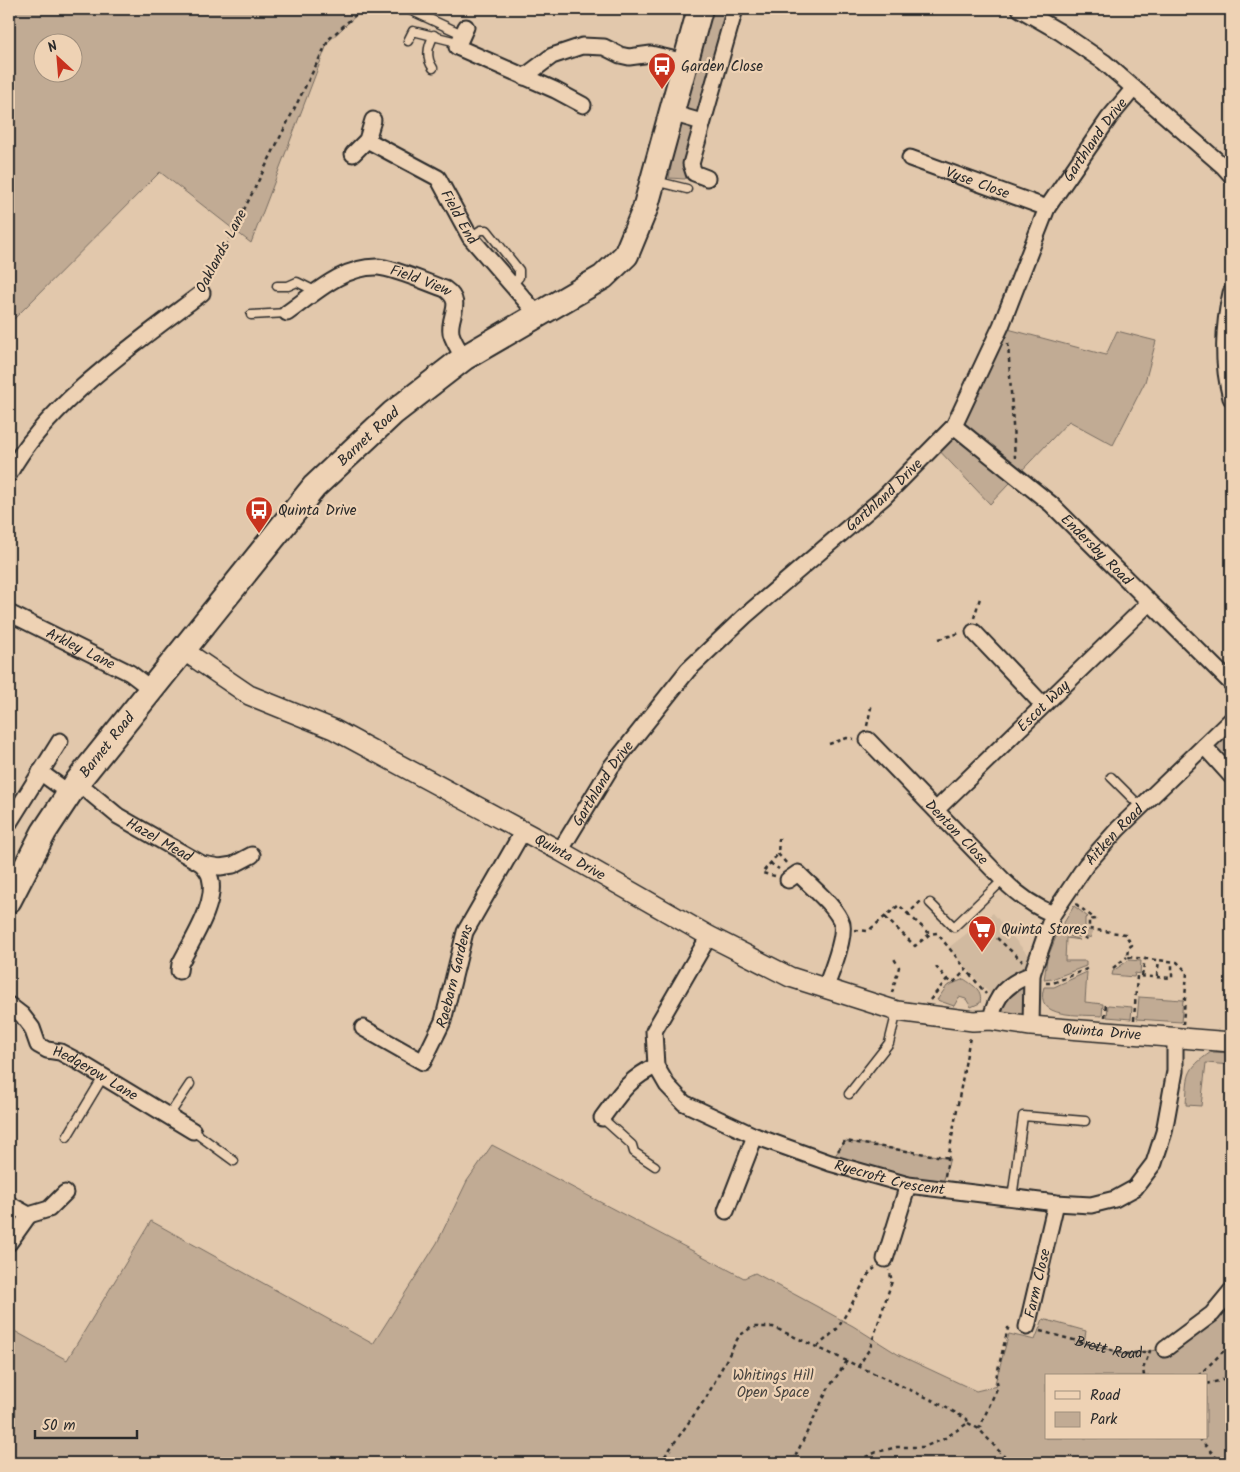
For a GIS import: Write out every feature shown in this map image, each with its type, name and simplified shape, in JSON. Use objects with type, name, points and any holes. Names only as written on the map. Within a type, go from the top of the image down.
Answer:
[{"type":"main road","name":"Barnet Road","points":[[9,900],[44,832],[73,787],[314,487],[393,413],[464,358],[603,277],[626,254],[640,227],[700,9]]},
{"type":"street","points":[[707,178],[694,172],[691,164],[735,9]]},
{"type":"street","points":[[1020,9],[1060,32],[1104,62],[1229,166]]},
{"type":"street","points":[[462,34],[457,47],[582,105]]},
{"type":"street","points":[[524,77],[552,56],[582,46],[604,48],[629,57],[650,54],[685,62]]},
{"type":"street","name":"Garthland Drive","points":[[560,851],[610,767],[688,670],[744,616],[884,497],[954,426],[1001,326],[1047,208],[1109,118],[1134,88]]},
{"type":"street","points":[[671,113],[702,122]]},
{"type":"street","points":[[354,154],[367,140],[372,120]]},
{"type":"street","name":"Field End","points":[[367,140],[438,178],[470,237],[538,315]]},
{"type":"street","name":"Vyse Close","points":[[910,158],[1047,208]]},
{"type":"street","name":"Field View","points":[[317,292],[342,274],[360,269],[380,267],[445,289],[452,294],[455,300],[451,335],[464,358]]},
{"type":"street","points":[[286,313],[317,292]]},
{"type":"street","name":"Oaklands Lane","points":[[9,474],[36,434],[107,365],[202,293]]},
{"type":"street","points":[[1231,293],[1225,334],[1225,359],[1231,398]]},
{"type":"street","name":"Endersby Road","points":[[954,426],[1051,504],[1231,683]]},
{"type":"street","name":"Escot Way","points":[[937,809],[1149,603]]},
{"type":"street","name":"Arkley Lane","points":[[9,613],[130,673],[151,689]]},
{"type":"street","points":[[974,632],[1043,706]]},
{"type":"street","name":"Quinta Drive","points":[[183,650],[249,694],[333,729],[560,851],[709,936],[790,977],[892,1009],[928,1015],[986,1015],[1031,1026],[1231,1042]]},
{"type":"street","name":"Aitken Road","points":[[1031,1026],[1033,974],[1051,920],[1065,896],[1086,865],[1141,807],[1231,720]]},
{"type":"street","name":"Denton Close","points":[[868,740],[937,809],[1002,880],[1018,895],[1051,920]]},
{"type":"street","points":[[9,823],[60,741]]},
{"type":"street","points":[[1204,746],[1231,776]]},
{"type":"street","name":"Barnet Road","points":[[40,772],[73,787]]},
{"type":"street","name":"Hazel Mead","points":[[73,787],[118,816],[202,864],[220,867],[233,865],[252,855]]},
{"type":"street","name":"Raebarn Gardens","points":[[363,1028],[423,1062],[443,1021],[465,932],[523,831]]},
{"type":"street","points":[[179,971],[180,964],[210,902],[212,886],[210,875],[202,864]]},
{"type":"street","points":[[793,877],[836,913],[842,925],[839,947],[825,989]]},
{"type":"street","name":"Ryecroft Crescent","points":[[709,936],[654,1031],[656,1066],[666,1085],[684,1103],[755,1136],[830,1163],[908,1185],[1056,1203],[1091,1205],[1115,1199],[1135,1188],[1154,1163],[1164,1132],[1179,1038]]},
{"type":"street","points":[[986,1015],[1010,983],[1033,974]]},
{"type":"street","name":"Hedgerow Lane","points":[[9,1005],[22,1015],[32,1028],[38,1045],[47,1050],[60,1052],[193,1131]]},
{"type":"street","points":[[602,1118],[636,1075],[656,1066]]},
{"type":"street","points":[[726,1211],[755,1136]]},
{"type":"street","points":[[886,1259],[908,1185]]},
{"type":"street","points":[[9,1243],[29,1215],[49,1209],[65,1193]]},
{"type":"street","name":"Farm Close","points":[[1027,1327],[1056,1203]]},
{"type":"street","points":[[9,1204],[29,1215]]},
{"type":"street","name":"Brett Road","points":[[1158,1350],[1212,1314],[1231,1292]]},
{"type":"lane","points":[[408,9],[462,34]]},
{"type":"lane","points":[[408,41],[413,31],[434,35],[462,34]]},
{"type":"lane","points":[[433,68],[428,62],[428,54],[429,44],[434,35]]},
{"type":"lane","points":[[653,181],[687,189]]},
{"type":"lane","points":[[277,286],[288,286],[297,282],[317,292]]},
{"type":"lane","points":[[251,315],[286,313]]},
{"type":"lane","points":[[1111,777],[1141,807]]},
{"type":"lane","points":[[930,903],[954,928],[1002,880]]},
{"type":"lane","points":[[849,1094],[889,1043],[892,1009]]},
{"type":"lane","points":[[67,1138],[103,1077]]},
{"type":"lane","points":[[168,1117],[190,1084]]},
{"type":"lane","points":[[1012,1199],[1023,1116],[1085,1121]]},
{"type":"lane","points":[[602,1118],[632,1144],[634,1152],[655,1166]]},
{"type":"lane","points":[[193,1131],[234,1161]]},
{"type":"path","name":"Oaklands Lane","points":[[202,293],[330,39],[362,9]]},
{"type":"path","points":[[1001,326],[1008,329],[1017,478]]},
{"type":"path","points":[[939,639],[953,634],[974,632],[974,613],[980,598]]},
{"type":"path","points":[[829,744],[847,738],[868,740],[866,720],[872,703]]},
{"type":"path","points":[[779,838],[778,854],[793,877]]},
{"type":"path","points":[[778,854],[762,872],[793,877]]},
{"type":"path","points":[[1065,896],[1095,920],[1088,920],[1089,929],[1125,934],[1132,945],[1128,948],[1127,958]]},
{"type":"path","points":[[908,914],[920,901],[930,903]]},
{"type":"path","points":[[842,925],[847,929],[868,931],[899,905],[930,934]]},
{"type":"path","points":[[886,917],[915,946],[930,934],[937,933],[986,993],[986,1015],[941,1190]]},
{"type":"path","points":[[1051,920],[1091,940]]},
{"type":"path","points":[[997,938],[1033,974],[1052,982],[1087,969]]},
{"type":"path","points":[[892,1009],[899,967],[894,957]]},
{"type":"path","points":[[1113,968],[1127,958],[1177,962],[1187,972],[1179,1038]]},
{"type":"path","points":[[1142,976],[1145,959]]},
{"type":"path","points":[[1157,977],[1159,961]]},
{"type":"path","points":[[1133,1034],[1137,976],[1172,978],[1172,962]]},
{"type":"path","points":[[936,967],[953,983],[966,970]]},
{"type":"path","points":[[928,1015],[930,1001],[947,978]]},
{"type":"path","points":[[830,1163],[845,1141],[950,1158]]},
{"type":"path","points":[[817,1347],[838,1328],[870,1272],[886,1259],[892,1280],[870,1348],[858,1367]]},
{"type":"path","points":[[660,1463],[706,1398],[739,1336],[752,1327],[773,1327],[932,1400],[967,1419],[968,1423],[979,1430],[1010,1463]]},
{"type":"path","name":"Brett Road","points":[[1027,1327],[1126,1354],[1158,1350]]},
{"type":"path","name":"Farm Close","points":[[979,1430],[998,1386],[996,1378],[1008,1328],[1027,1327]]},
{"type":"path","points":[[1200,1374],[1231,1344]]},
{"type":"path","points":[[1144,1374],[1143,1369],[1158,1350]]},
{"type":"path","points":[[792,1463],[828,1389],[847,1362]]},
{"type":"path","points":[[1208,1384],[1231,1378]]},
{"type":"path","points":[[851,1463],[877,1452],[897,1448],[923,1447],[932,1444],[942,1440],[968,1423]]},
{"type":"path","points":[[1201,1440],[1221,1463]]},
{"type":"shaded area","points":[[993,913],[1033,961],[990,994],[948,948]]},
{"type":"green space","points":[[9,9],[363,9],[328,42],[251,243],[160,172],[9,324]]},
{"type":"green space","points":[[700,9],[735,9],[692,169],[685,179],[669,178]]},
{"type":"green space","points":[[1008,329],[1106,355],[1117,331],[1156,341],[1145,382],[1113,445],[1069,421],[990,504],[934,445]]},
{"type":"green space","points":[[1231,720],[1231,758],[1223,767],[1204,746]]},
{"type":"green space","points":[[1074,906],[1088,917],[1085,918],[1085,929],[1092,931],[1091,938],[1062,926]]},
{"type":"green space","points":[[1058,932],[1080,940],[1066,938],[1065,961],[1086,961],[1086,966],[1052,979],[1044,980],[1047,959]]},
{"type":"green space","points":[[1129,960],[1141,961],[1140,974],[1135,973],[1134,977],[1112,975],[1113,971]]},
{"type":"green space","points":[[1087,972],[1085,1002],[1103,1004],[1102,1016],[1061,1013],[1045,1005],[1042,998],[1044,987],[1054,987]]},
{"type":"green space","points":[[1032,974],[1031,1023],[997,1022],[1010,983]]},
{"type":"green space","points":[[964,979],[979,992],[980,1003],[971,1007],[966,999],[959,997],[954,1006],[937,1000],[947,986]]},
{"type":"green space","points":[[1139,997],[1183,1000],[1181,1022],[1137,1019]]},
{"type":"green space","points":[[1108,1005],[1132,1007],[1131,1019],[1107,1017]]},
{"type":"green space","points":[[1211,1052],[1231,1053],[1231,1065],[1206,1063],[1201,1106],[1186,1105],[1188,1080],[1192,1069]]},
{"type":"green space","points":[[845,1141],[950,1158],[941,1190],[830,1163]]},
{"type":"green space","name":"Whitings Hill Open Space","points":[[492,1145],[744,1278],[755,1273],[853,1326],[899,1355],[976,1391],[997,1386],[995,1383],[1009,1334],[1035,1340],[1043,1319],[1086,1331],[1084,1343],[1125,1354],[1165,1349],[1231,1291],[1231,1463],[9,1463],[9,1328],[67,1360],[151,1221],[373,1344],[437,1243],[467,1181]]},
{"type":"place","name":"Garden Close","points":[[662,90]]},
{"type":"place","name":"Quinta Drive","points":[[259,534]]},
{"type":"place","name":"Quinta Stores","points":[[982,953]]}]
